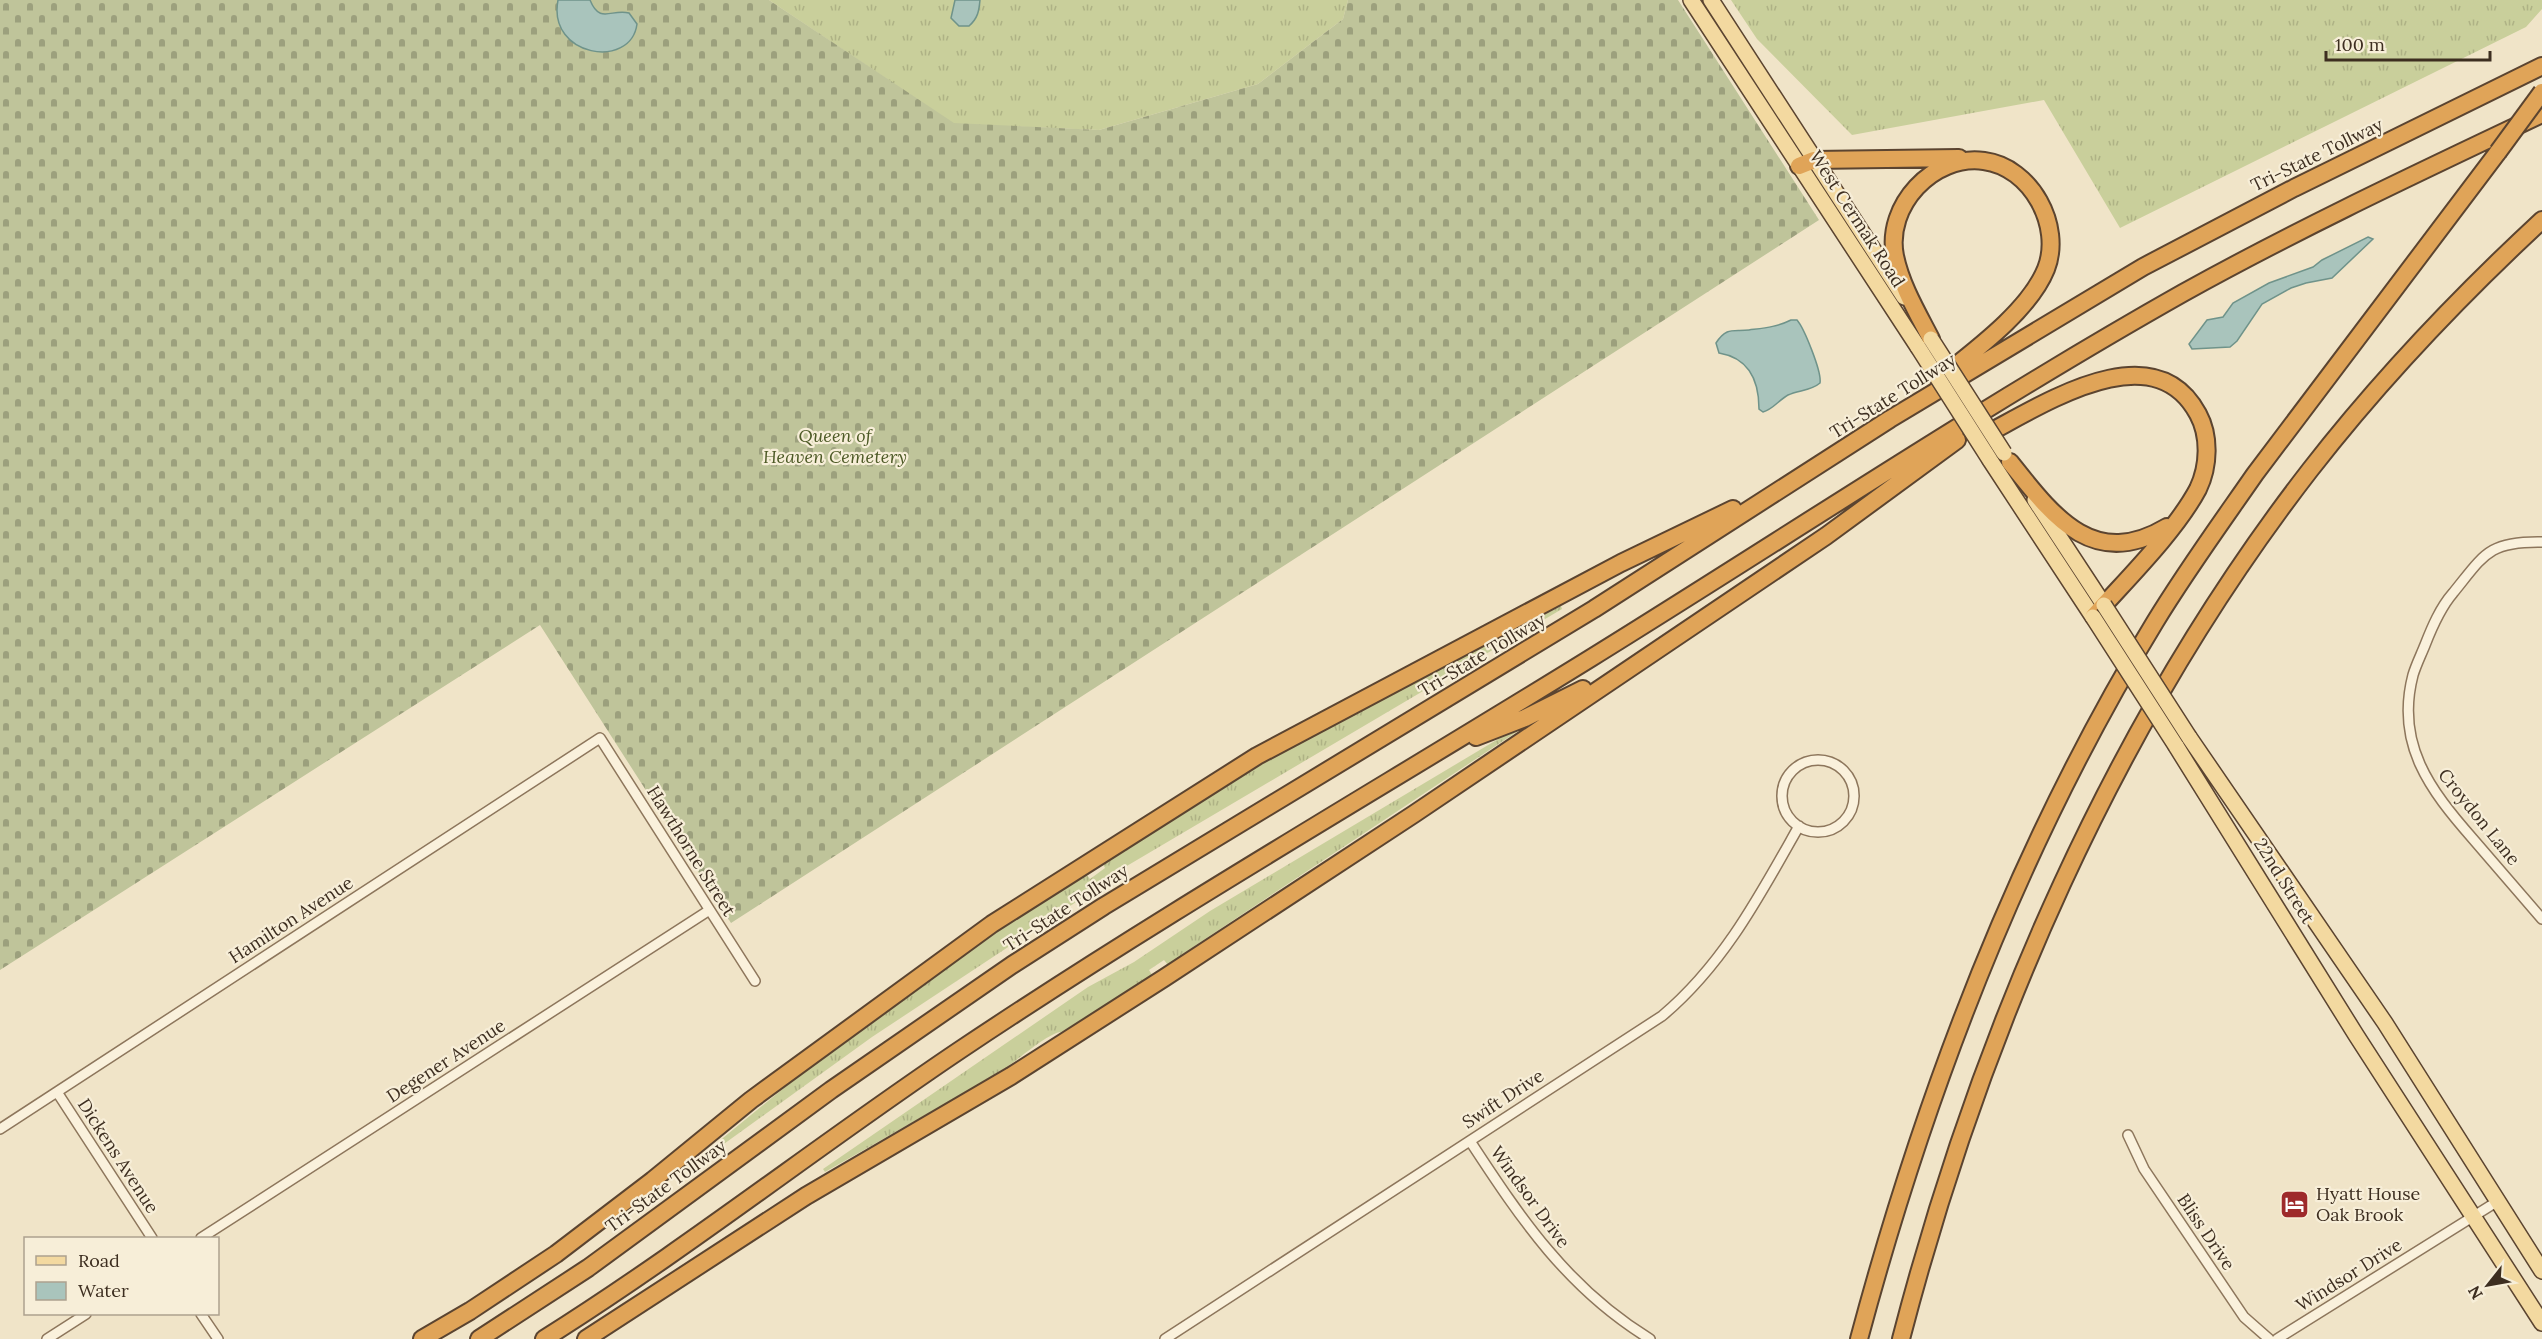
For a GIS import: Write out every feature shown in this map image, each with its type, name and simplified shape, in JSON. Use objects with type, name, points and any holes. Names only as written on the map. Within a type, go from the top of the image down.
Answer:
[{"type":"highway","name":"Tri-State Tollway","points":[[479,1339],[580,1274],[831,1090],[1040,947],[1144,881],[1533,647],[1890,419],[2143,267],[2294,188],[2542,66]]},
{"type":"highway","points":[[1859,1339],[1908,1170],[1958,1031],[2031,857],[2091,735],[2154,623],[2216,529],[2542,92]]},
{"type":"highway","points":[[544,1339],[622,1290],[855,1122],[961,1050],[1193,901],[2050,372],[2247,258],[2542,114]]},
{"type":"highway","points":[[1807,163],[1908,157],[1984,161],[2006,169],[2024,183],[2040,202],[2049,227],[2050,251],[2046,268],[2037,286],[1968,356],[1890,419]]},
{"type":"highway","points":[[1924,343],[1895,255],[1894,232],[1902,207],[1917,186],[1952,163],[1984,161]]},
{"type":"highway","points":[[1901,1339],[1957,1151],[2014,998],[2085,836],[2155,703],[2241,566],[2326,449],[2419,341],[2542,220]]},
{"type":"highway","points":[[586,1339],[806,1196],[1011,1076],[1413,814],[1841,525],[2050,372]]},
{"type":"highway","points":[[1905,479],[1951,452],[2081,388],[2114,376],[2154,377],[2173,386],[2187,397],[2199,415],[2206,436],[2204,474],[2199,487],[2178,520],[2099,611]]},
{"type":"highway","points":[[2007,457],[2059,518],[2098,542],[2129,543],[2161,530],[2178,520]]},
{"type":"highway","points":[[422,1339],[556,1254],[653,1180],[751,1100],[992,924],[1257,756],[1621,563],[1814,467]]},
{"type":"highway","points":[[1441,750],[1525,718],[1652,654]]},
{"type":"main road","name":"West Cermak Road","points":[[1691,0],[1807,163]]},
{"type":"main road","name":"West Cermak Road","points":[[1710,0],[1807,163],[1924,343],[2007,457]]},
{"type":"main road","name":"West Cermak Road","points":[[1924,343],[1990,460]]},
{"type":"main road","name":"22nd Street","points":[[2007,457],[2176,746],[2356,1035],[2542,1323]]},
{"type":"main road","name":"22nd Street","points":[[1990,460],[2189,737],[2385,1023],[2542,1271]]},
{"type":"street","name":"Croydon Lane","points":[[2542,542],[2521,542],[2498,548],[2482,557],[2447,599],[2428,633],[2413,676],[2409,715],[2415,752],[2423,773],[2437,796],[2542,919]]},
{"type":"street","name":"Hawthorne Street","points":[[600,738],[755,981]]},
{"type":"street","name":"Hamilton Avenue","points":[[0,1129],[600,738]]},
{"type":"street","points":[[1812,760],[1824,760],[1836,764],[1846,772],[1852,783],[1855,795],[1851,811],[1841,824],[1831,830],[1820,832],[1799,826],[1791,819],[1782,800],[1787,778],[1802,763],[1812,760]]},
{"type":"street","name":"Swift Drive","points":[[1165,1339],[1656,1020],[1680,1001],[1711,968],[1734,936],[1799,826]]},
{"type":"street","name":"Degener Avenue","points":[[204,1237],[708,910]]},
{"type":"street","name":"Dickens Avenue","points":[[57,1092],[151,1237]]},
{"type":"street","name":"Bliss Drive","points":[[2128,1135],[2144,1169],[2244,1317],[2270,1339]]},
{"type":"street","name":"Windsor Drive","points":[[1470,1141],[1525,1223],[1561,1267],[1598,1301],[1650,1339]]},
{"type":"street","name":"Windsor Drive","points":[[2277,1339],[2498,1201]]},
{"type":"street","points":[[47,1339],[84,1315]]},
{"type":"street","points":[[202,1315],[218,1339]]},
{"type":"green space","name":"Queen of Heaven Cemetery","points":[[0,0],[769,0],[954,123],[1099,130],[1258,84],[1343,19],[1348,0],[1678,0],[1819,220],[731,923],[540,625],[0,970]]},
{"type":"green space","points":[[769,0],[1348,0],[1343,19],[1258,84],[1099,130],[954,124]]},
{"type":"green space","points":[[1731,0],[2542,0],[2542,9],[2526,27],[2120,228],[2044,100],[1852,135],[1757,39]]},
{"type":"green space","points":[[1561,606],[1562,609],[1120,870],[1117,875],[872,1037],[692,1167],[684,1170],[807,1069],[935,974],[1085,873],[1090,879],[1105,868],[1101,860],[1198,805],[1224,786],[1300,741]]},
{"type":"green space","points":[[1525,723],[1527,725],[1181,957],[1168,965],[1164,960],[1149,970],[1154,978],[1061,1032],[1050,1036],[1008,1066],[940,1107],[825,1172],[823,1169],[1088,987],[1134,962],[1210,911]]},
{"type":"water","points":[[558,0],[590,0],[594,8],[602,14],[629,13],[637,24],[631,39],[621,48],[606,52],[591,51],[577,45],[565,34],[558,19]]},
{"type":"water","points":[[955,0],[980,0],[978,14],[969,26],[959,26],[951,18]]},
{"type":"water","points":[[2368,237],[2373,239],[2332,278],[2291,288],[2262,304],[2237,341],[2230,347],[2192,349],[2189,344],[2207,320],[2223,317],[2233,303],[2269,283],[2313,267],[2322,260]]},
{"type":"water","points":[[1797,320],[1804,332],[1815,360],[1820,383],[1813,388],[1788,395],[1763,412],[1759,409],[1757,389],[1750,372],[1738,360],[1719,353],[1716,343],[1727,332],[1770,327]]},
{"type":"place","name":"Hyatt House Oak Brook","points":[[2295,1204]]}]
